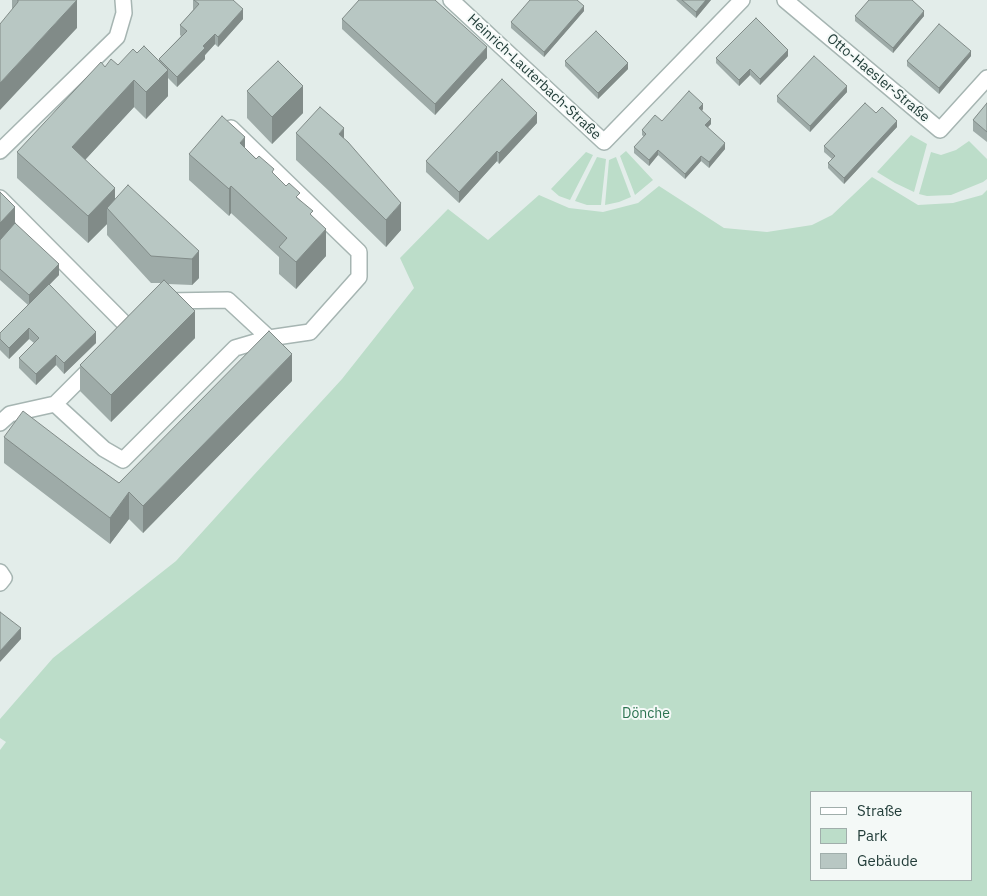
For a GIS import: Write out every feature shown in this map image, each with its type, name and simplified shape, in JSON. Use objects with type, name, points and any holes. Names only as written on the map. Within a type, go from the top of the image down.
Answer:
[{"type":"street","points":[[0,151],[116,37],[124,13],[123,0]]},
{"type":"street","name":"Heinrich-Lauterbach-Straße","points":[[451,0],[604,142],[742,0]]},
{"type":"street","name":"Otto-Haesler-Straße","points":[[785,0],[940,130],[987,78]]},
{"type":"street","points":[[55,404],[104,449],[123,460],[235,348],[269,338],[310,332],[358,277],[359,252],[231,128]]},
{"type":"street","points":[[0,198],[127,333],[158,301],[228,300],[269,338]]},
{"type":"street","points":[[0,423],[10,414],[55,404],[103,357]]},
{"type":"green space","points":[[911,135],[927,144],[914,192],[877,172]]},
{"type":"green space","points":[[969,141],[987,159],[987,179],[951,195],[927,196],[919,194],[931,152],[941,155],[956,150]]},
{"type":"green space","points":[[626,151],[653,180],[635,195],[620,156]]},
{"type":"green space","points":[[586,152],[593,155],[570,200],[559,196],[551,189]]},
{"type":"green space","points":[[597,157],[606,159],[601,205],[587,205],[575,201]]},
{"type":"green space","points":[[616,157],[631,197],[605,205],[609,160]]},
{"type":"green space","name":"Dönche","points":[[872,177],[918,205],[953,203],[982,195],[987,190],[987,896],[0,896],[0,750],[6,742],[0,738],[0,719],[53,658],[176,561],[342,379],[414,288],[400,258],[448,209],[488,240],[539,195],[569,208],[603,212],[638,203],[659,186],[724,228],[767,232],[812,225],[832,215]]},
{"type":"building","points":[[18,0],[77,0],[0,83],[0,24]]},
{"type":"building","points":[[194,0],[233,0],[243,9],[218,37],[215,34],[203,46],[205,48],[177,77],[159,59],[187,31],[180,25],[199,4]]},
{"type":"building","points":[[359,0],[435,0],[487,47],[435,104],[342,19]]},
{"type":"building","points":[[530,0],[577,0],[584,6],[544,52],[511,22]]},
{"type":"building","points":[[682,0],[706,0],[696,12]]},
{"type":"building","points":[[869,0],[912,0],[924,11],[893,48],[855,16]]},
{"type":"building","points":[[756,18],[788,50],[760,79],[750,69],[739,80],[716,58]]},
{"type":"building","points":[[939,24],[971,51],[939,88],[907,61]]},
{"type":"building","points":[[596,31],[628,63],[598,93],[565,61]]},
{"type":"building","points":[[144,46],[168,70],[146,92],[134,80],[72,147],[115,188],[88,216],[17,152],[101,62],[105,67],[111,59],[118,65],[133,49],[137,53]]},
{"type":"building","points":[[814,56],[847,86],[810,126],[777,96]]},
{"type":"building","points":[[278,61],[303,86],[272,117],[247,91]]},
{"type":"building","points":[[502,79],[537,113],[499,153],[497,151],[459,192],[426,161]]},
{"type":"building","points":[[689,91],[703,104],[699,108],[711,119],[705,125],[725,143],[709,162],[701,156],[685,174],[658,150],[649,160],[634,147],[646,134],[642,130],[655,115],[662,121]]},
{"type":"building","points":[[865,103],[876,113],[882,107],[897,121],[844,178],[828,163],[835,156],[824,146]]},
{"type":"building","points":[[987,103],[987,132],[973,120]]},
{"type":"building","points":[[320,107],[344,128],[339,134],[401,203],[386,220],[296,133]]},
{"type":"building","points":[[222,116],[245,137],[240,143],[256,159],[259,156],[274,169],[272,172],[286,186],[289,183],[300,193],[296,197],[313,211],[310,214],[326,229],[296,262],[279,247],[287,238],[231,186],[229,189],[189,154]]},
{"type":"building","points":[[128,185],[199,251],[192,259],[151,256],[107,208]]},
{"type":"building","points":[[0,192],[15,207],[0,223]]},
{"type":"building","points":[[15,223],[59,264],[29,295],[0,269],[0,240]]},
{"type":"building","points":[[164,280],[195,311],[111,395],[80,365]]},
{"type":"building","points":[[49,284],[96,332],[64,363],[56,355],[36,374],[19,358],[39,338],[29,328],[9,348],[0,339],[0,333]]},
{"type":"building","points":[[269,331],[292,354],[143,506],[129,492],[110,518],[4,437],[23,411],[119,483]]},
{"type":"building","points":[[0,612],[21,628],[0,651]]}]
